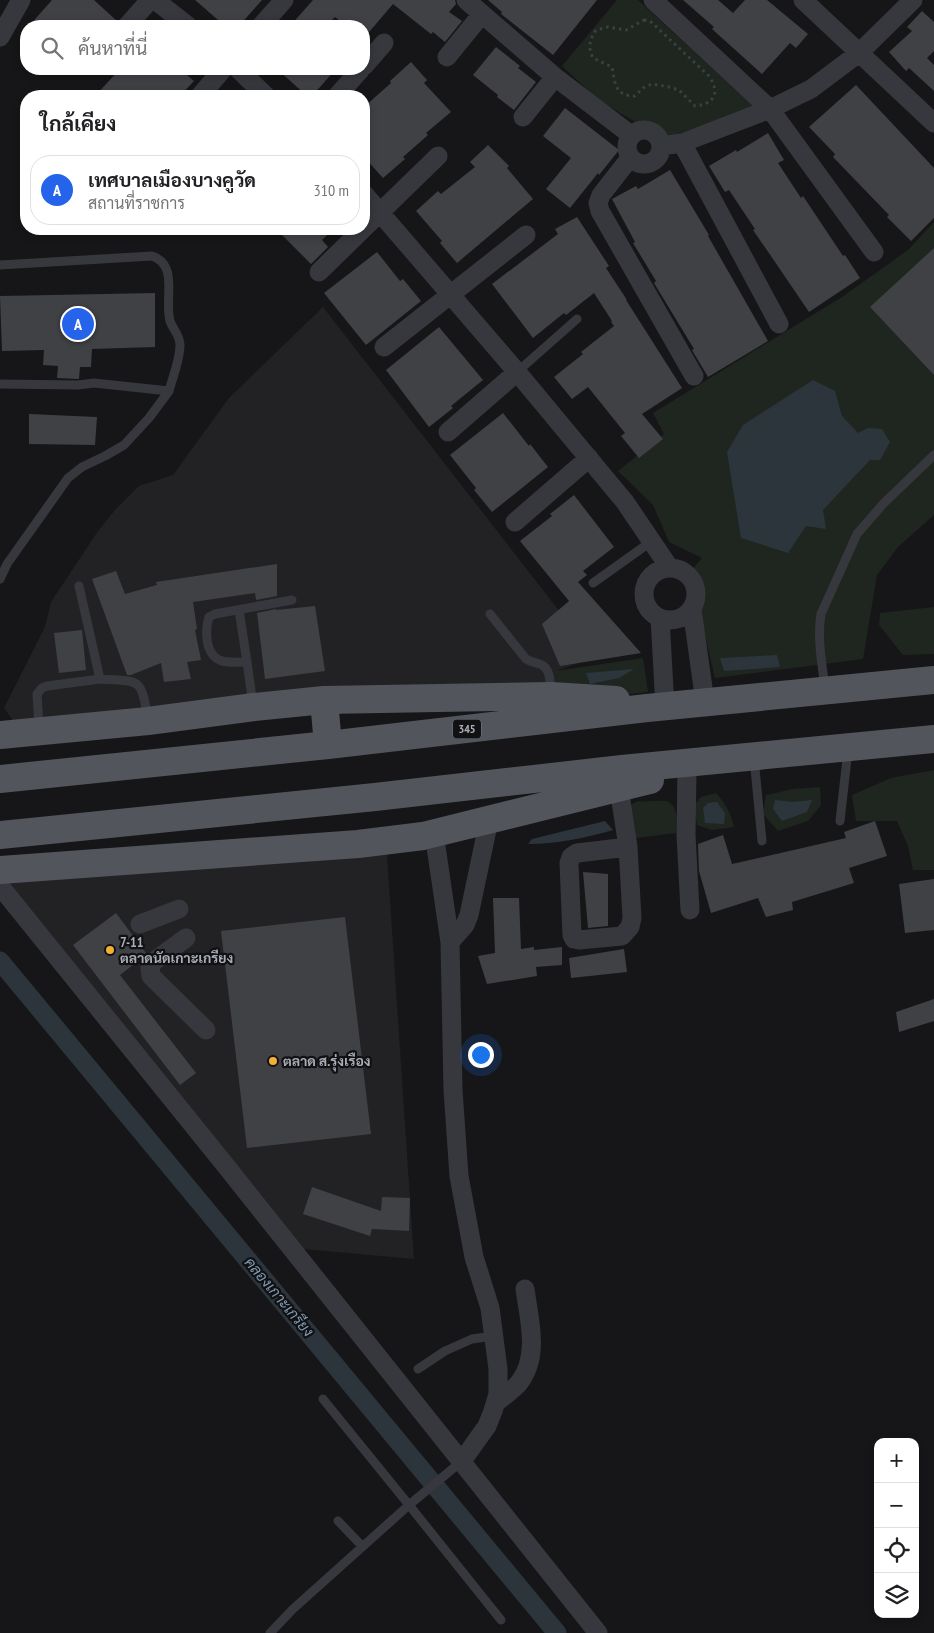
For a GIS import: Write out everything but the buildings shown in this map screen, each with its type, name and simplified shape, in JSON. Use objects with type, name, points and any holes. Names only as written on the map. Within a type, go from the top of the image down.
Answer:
[{"type":"main road","name":"345","points":[[0,779],[328,745],[656,707],[934,680]]},
{"type":"main road","points":[[0,736],[324,700],[551,696],[617,700],[656,707]]},
{"type":"main road","points":[[324,700],[328,745]]},
{"type":"main road","points":[[2,835],[934,738]]},
{"type":"main road","points":[[0,870],[358,844],[434,833],[687,771],[721,759]]},
{"type":"main road","points":[[375,797],[386,840]]},
{"type":"street","points":[[0,37],[21,0]]},
{"type":"street","points":[[132,20],[150,0]]},
{"type":"street","points":[[155,0],[180,20]]},
{"type":"street","points":[[266,20],[284,0]]},
{"type":"street","points":[[466,0],[555,77],[631,135]]},
{"type":"street","points":[[652,0],[770,109],[874,252]]},
{"type":"street","points":[[802,0],[934,123]]},
{"type":"street","points":[[661,146],[682,144],[770,109],[811,89],[858,53],[913,0]]},
{"type":"street","points":[[447,57],[482,14]]},
{"type":"street","points":[[370,59],[384,43]]},
{"type":"street","points":[[205,90],[218,75]]},
{"type":"street","points":[[244,75],[260,90]]},
{"type":"street","points":[[342,90],[356,75]]},
{"type":"street","points":[[523,117],[555,77]]},
{"type":"street","points":[[643,129],[655,134],[661,146],[658,158],[653,162],[641,164],[630,158],[627,151],[627,143],[631,135],[643,129]]},
{"type":"street","points":[[682,144],[780,324]]},
{"type":"street","points":[[370,221],[438,156]]},
{"type":"street","points":[[630,158],[601,195],[598,203],[600,211],[694,376]]},
{"type":"street","points":[[370,201],[517,372],[625,502],[669,567]]},
{"type":"street","points":[[320,272],[356,235]]},
{"type":"street","points":[[384,347],[526,235]]},
{"type":"street","points":[[448,432],[517,372]]},
{"type":"street","points":[[515,522],[589,458]]},
{"type":"street","points":[[669,567],[683,570],[694,581],[697,595],[692,609],[687,614],[674,620],[660,618],[654,614],[646,603],[644,589],[650,576],[669,567]]},
{"type":"street","points":[[692,609],[705,702]]},
{"type":"street","points":[[656,707],[660,618]]},
{"type":"street","points":[[687,771],[686,835],[690,910]]},
{"type":"street","points":[[619,788],[628,847],[632,918],[627,932],[622,936],[579,940],[574,938],[572,935],[569,863],[572,857],[577,853],[628,847]]},
{"type":"street","points":[[450,942],[465,925],[469,916],[489,820]]},
{"type":"street","points":[[434,833],[450,942],[453,1090],[459,1176],[474,1257],[490,1308],[498,1369],[498,1394],[487,1426],[462,1461]]},
{"type":"street","points":[[0,887],[598,1633]]},
{"type":"street","points":[[140,924],[179,909]]},
{"type":"street","points":[[186,938],[153,962],[150,968],[151,976],[206,1030]]},
{"type":"street","points":[[495,1404],[518,1384],[529,1363],[532,1346],[525,1288]]},
{"type":"lane","points":[[0,265],[152,256],[160,258],[168,270],[170,320],[179,338],[180,347],[169,391],[149,418],[124,444],[82,467],[68,478],[7,564],[0,579]]},
{"type":"lane","points":[[517,372],[577,319]]},
{"type":"lane","points":[[0,384],[78,385],[94,383],[169,391]]},
{"type":"lane","points":[[825,691],[819,630],[821,614],[853,542],[857,534],[883,504],[934,455]]},
{"type":"lane","points":[[594,584],[652,541]]},
{"type":"lane","points":[[79,586],[100,679]]},
{"type":"lane","points":[[248,662],[225,662],[215,658],[210,653],[206,637],[209,617],[215,614],[292,600]]},
{"type":"lane","points":[[239,610],[254,708]]},
{"type":"lane","points":[[490,614],[526,659],[545,667],[548,673],[551,696]]},
{"type":"lane","points":[[39,732],[37,694],[42,688],[100,679],[131,681],[138,684],[142,690],[148,721]]},
{"type":"lane","points":[[840,821],[848,747]]},
{"type":"lane","points":[[753,756],[762,840]]},
{"type":"lane","points":[[418,1369],[445,1351],[472,1339],[494,1336]]},
{"type":"lane","points":[[323,1399],[501,1620]]},
{"type":"lane","points":[[270,1633],[293,1609],[362,1546],[462,1461]]},
{"type":"lane","points":[[338,1521],[362,1546]]},
{"type":"path","points":[[644,20],[650,21],[710,77],[715,86],[716,93],[711,101],[703,105],[694,106],[679,90],[652,84],[643,88],[635,96],[626,96],[618,91],[612,68],[593,58],[590,51],[590,40],[596,30],[608,27],[626,30],[644,20]]},
{"type":"shaded area","points":[[617,0],[638,0],[754,107],[664,139],[598,100],[562,66]]},
{"type":"shaded area","points":[[934,222],[934,515],[898,547],[877,575],[863,659],[715,678],[700,614],[703,591],[698,580],[690,572],[702,558],[669,542],[653,505],[618,471],[664,434],[653,413],[842,297],[908,250]]},
{"type":"shaded area","points":[[323,307],[595,657],[556,671],[563,696],[22,733],[4,708],[45,627],[51,602],[98,531],[115,510],[139,486],[173,475],[229,398]]},
{"type":"shaded area","points":[[813,380],[835,391],[842,416],[858,433],[868,428],[882,429],[890,442],[880,460],[870,460],[823,510],[826,529],[806,526],[788,553],[741,538],[727,452],[743,425]]},
{"type":"shaded area","points":[[934,607],[934,654],[903,655],[879,625],[880,613]]},
{"type":"shaded area","points":[[777,655],[780,667],[724,671],[720,658]]},
{"type":"shaded area","points":[[643,658],[648,692],[613,696],[561,689],[555,671]]},
{"type":"shaded area","points":[[634,669],[619,678],[590,684],[586,673]]},
{"type":"shaded area","points":[[934,770],[934,870],[913,870],[908,846],[897,821],[856,821],[852,795],[891,778]]},
{"type":"shaded area","points":[[820,787],[821,805],[808,821],[778,831],[763,814],[766,795],[793,789]]},
{"type":"shaded area","points":[[716,793],[728,809],[734,827],[712,830],[697,825],[694,805],[701,797]]},
{"type":"shaded area","points":[[775,800],[793,802],[812,800],[807,812],[782,821],[773,809]]},
{"type":"shaded area","points":[[638,801],[666,801],[670,803],[676,815],[676,833],[629,839],[630,805]]},
{"type":"shaded area","points":[[717,802],[725,813],[724,824],[705,823],[703,808],[708,803]]},
{"type":"shaded area","points":[[605,821],[613,830],[571,840],[528,844],[532,839]]},
{"type":"shaded area","name":"ตลาด ส.รุ่งเรือง","points":[[386,840],[414,1259],[292,1248],[0,874]]},
{"type":"waterway","name":"คลองเกาะเกรียง","points":[[0,961],[557,1633]]},
{"type":"place","name":"เทศบาลเมืองบางคูวัด","points":[[78,324]]},
{"type":"place","name":"7-11 ตลาดนัดเกาะเกรียง","points":[[110,950]]},
{"type":"place","name":"ตลาด ส.รุ่งเรือง","points":[[273,1061]]}]
